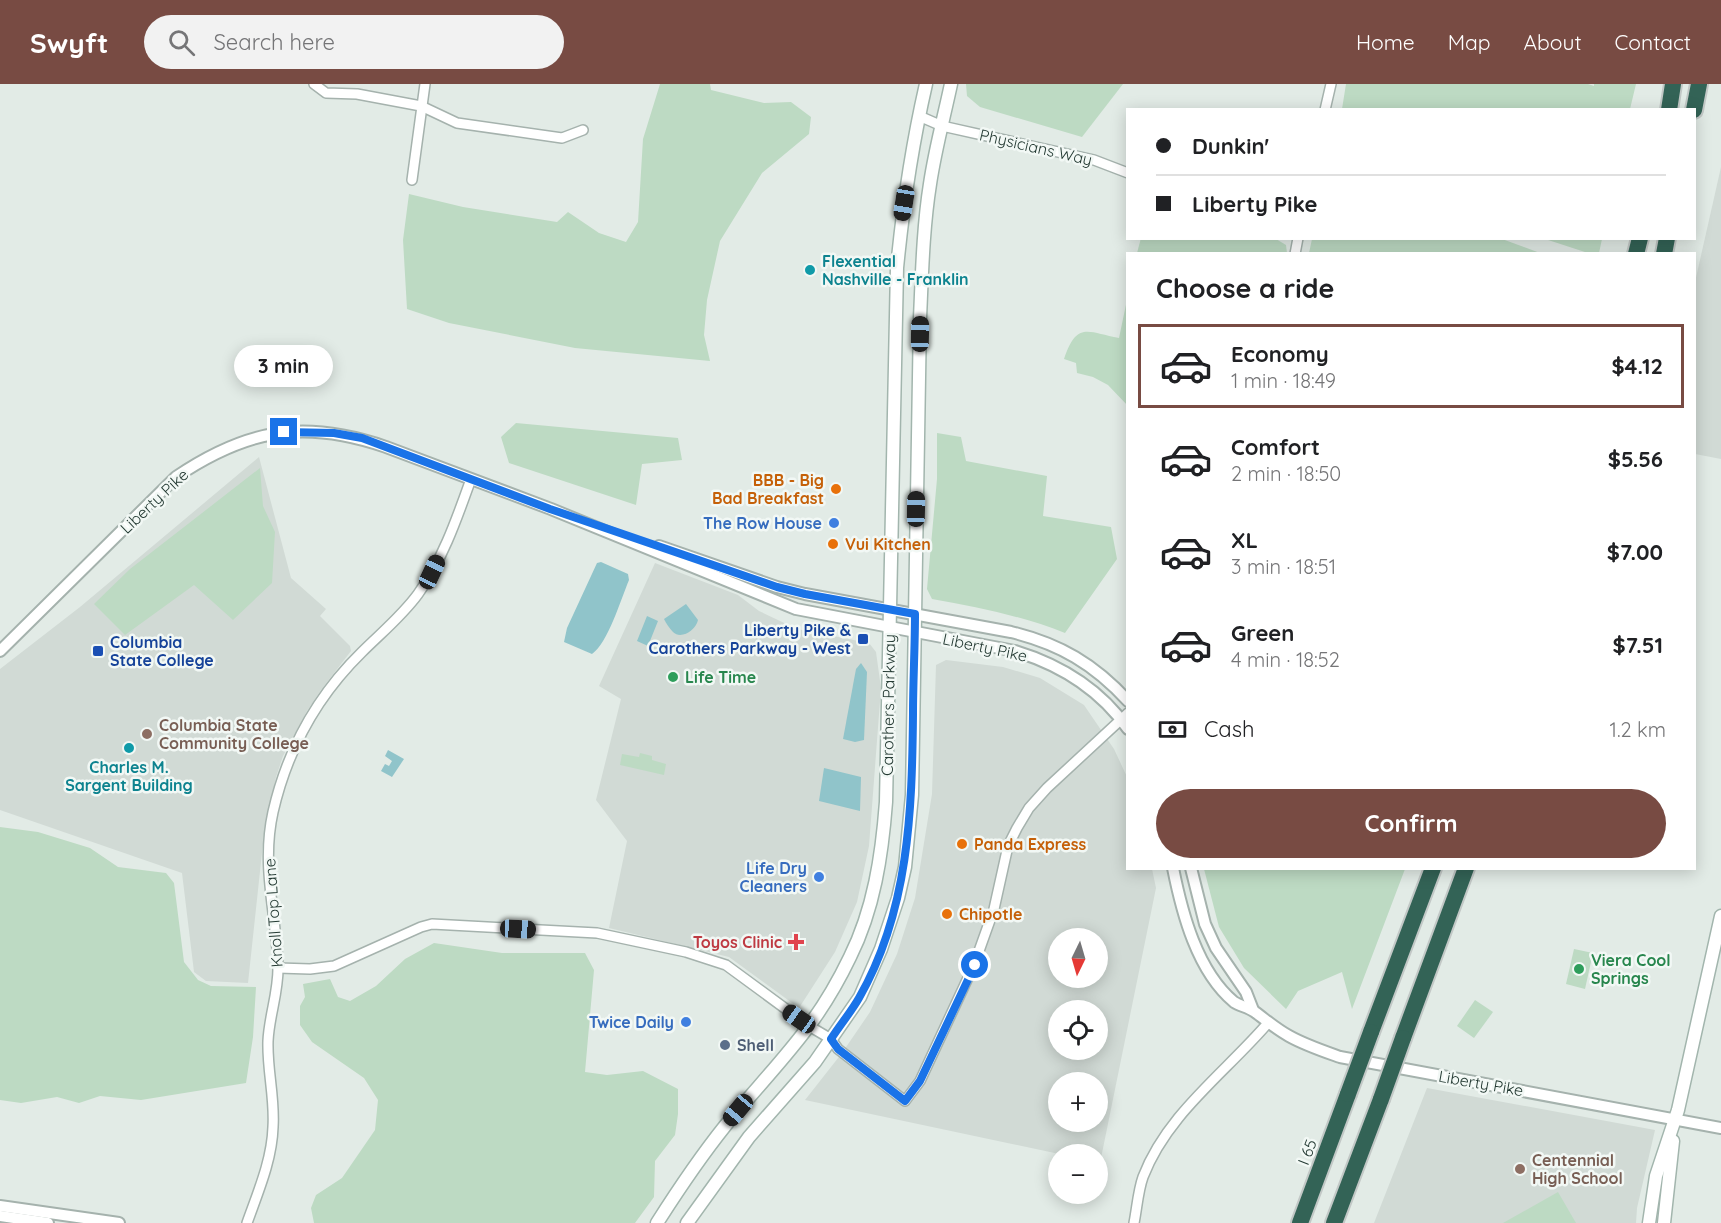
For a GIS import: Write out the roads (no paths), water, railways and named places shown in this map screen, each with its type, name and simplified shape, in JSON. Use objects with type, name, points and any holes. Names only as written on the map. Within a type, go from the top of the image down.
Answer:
[{"type":"highway","points":[[1667,84],[1668,108]]},
{"type":"highway","points":[[1668,108],[1673,84]]},
{"type":"highway","points":[[1694,108],[1699,84]]},
{"type":"highway","name":"I 65","points":[[1300,1223],[1432,870]]},
{"type":"highway","points":[[1334,1223],[1465,870]]},
{"type":"main road","name":"Carothers Parkway","points":[[657,1223],[672,1198],[724,1127],[809,1026],[851,956],[864,923],[874,887],[882,847],[886,802],[897,268],[901,224],[926,84]]},
{"type":"main road","name":"Carothers Parkway","points":[[687,1223],[748,1137],[815,1062],[860,997],[881,949],[903,877],[912,795],[920,318],[929,187],[951,84]]},
{"type":"main road","points":[[1649,1223],[1656,1176],[1675,1120],[1721,916]]},
{"type":"main road","points":[[1664,1223],[1675,1120]]},
{"type":"street","points":[[314,84],[326,93],[357,94],[421,106],[457,123],[562,138],[583,130]]},
{"type":"street","points":[[412,180],[424,84]]},
{"type":"street","points":[[1325,108],[1331,84]]},
{"type":"street","name":"Physicians Way","points":[[918,122],[1094,160],[1126,172]]},
{"type":"street","name":"Liberty Pike","points":[[0,651],[176,477],[202,459],[232,445],[257,437],[284,432],[334,433],[378,444],[550,509],[796,609],[1015,651],[1035,657],[1078,679],[1124,716]]},
{"type":"street","name":"Knoll Top Lane","points":[[247,1223],[263,1176],[273,1136],[268,1044],[278,968],[268,869],[273,812],[285,768],[308,720],[330,688],[362,652],[402,615],[432,572],[455,523],[471,479]]},
{"type":"street","name":"Liberty Pike","points":[[550,509],[777,587],[1011,632],[1054,645],[1089,665],[1126,698]]},
{"type":"street","points":[[278,968],[310,969],[334,966],[432,924],[597,933],[686,952],[726,965],[809,1026],[831,1039],[838,1049],[905,1101],[920,1081],[975,965],[994,909],[1008,846],[1017,828],[1029,807],[1047,788],[1124,716]]},
{"type":"street","name":"Liberty Pike","points":[[1173,870],[1186,924],[1197,950],[1219,985],[1235,1003],[1253,1010],[1268,1023],[1304,1044],[1340,1057],[1721,1128]]},
{"type":"street","name":"Liberty Pike","points":[[1192,870],[1205,924],[1216,948],[1246,992],[1253,1010]]},
{"type":"street","points":[[1134,1223],[1142,1179],[1159,1144],[1178,1116],[1268,1023]]},
{"type":"street","points":[[0,1206],[119,1223]]},
{"type":"street","points":[[0,1216],[48,1223]]},
{"type":"water","points":[[601,562],[628,574],[629,580],[609,631],[592,654],[564,642],[567,628],[597,563]]},
{"type":"water","points":[[686,604],[698,620],[697,624],[688,633],[676,634],[664,619]]},
{"type":"water","points":[[647,616],[658,621],[648,646],[637,641]]},
{"type":"water","points":[[861,663],[867,672],[864,740],[855,742],[843,739],[856,669]]},
{"type":"water","points":[[388,750],[404,759],[392,777],[381,771],[385,764],[389,766],[392,761],[385,756]]},
{"type":"water","points":[[824,768],[861,777],[860,811],[819,801]]},
{"type":"place","name":"Flexential Nashville - Franklin","points":[[810,270]]},
{"type":"place","name":"BBB - Big Bad Breakfast","points":[[836,489]]},
{"type":"place","name":"The Row House","points":[[834,523]]},
{"type":"place","name":"Vui Kitchen","points":[[833,544]]},
{"type":"place","name":"Liberty Pike & Carothers Parkway - West","points":[[863,639]]},
{"type":"place","name":"Columbia State College","points":[[98,651]]},
{"type":"place","name":"Life Time","points":[[673,677]]},
{"type":"place","name":"Columbia State Community College","points":[[147,734]]},
{"type":"place","name":"Charles M. Sargent Building","points":[[129,748]]},
{"type":"place","name":"Panda Express","points":[[962,844]]},
{"type":"place","name":"Life Dry Cleaners","points":[[819,877]]},
{"type":"place","name":"Chipotle","points":[[947,914]]},
{"type":"place","name":"Toyos Clinic","points":[[796,942]]},
{"type":"place","name":"Viera Cool Springs","points":[[1579,969]]},
{"type":"place","name":"Twice Daily","points":[[686,1022]]},
{"type":"place","name":"Shell","points":[[725,1045]]},
{"type":"place","name":"Centennial High School","points":[[1520,1169]]}]
